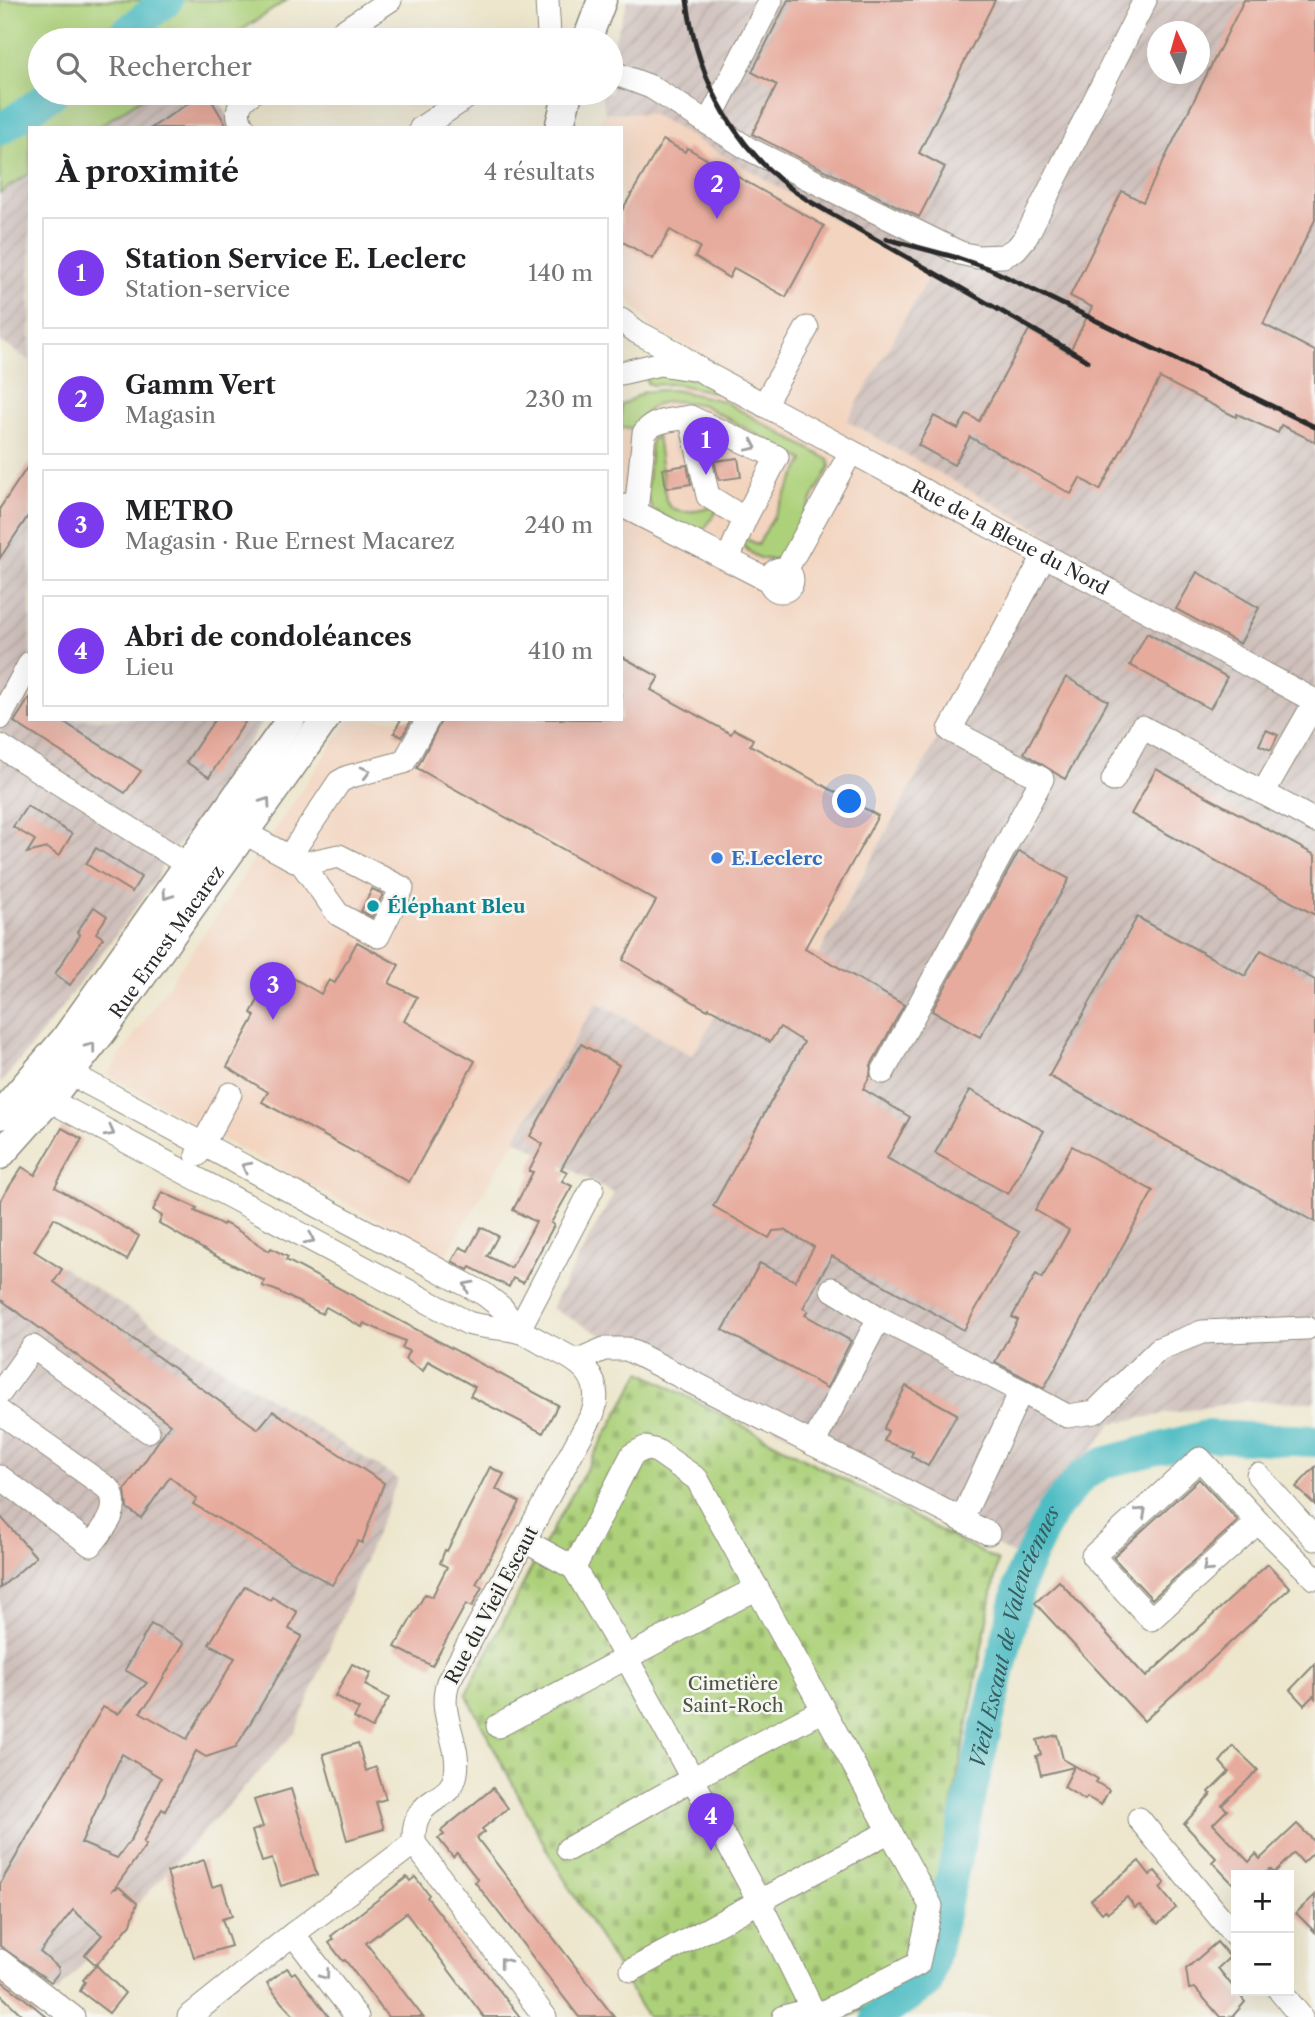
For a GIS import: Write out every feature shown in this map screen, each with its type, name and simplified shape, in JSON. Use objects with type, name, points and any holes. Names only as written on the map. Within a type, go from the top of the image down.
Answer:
[{"type":"main road","points":[[592,28],[602,0]]},
{"type":"main road","points":[[560,126],[565,105]]},
{"type":"main road","name":"Rue Ernest Macarez","points":[[0,1115],[65,1039],[290,721]]},
{"type":"main road","name":"Rue Ernest Macarez","points":[[0,1155],[71,1073],[324,721]]},
{"type":"street","points":[[348,28],[390,0]]},
{"type":"street","points":[[547,0],[549,28]]},
{"type":"street","points":[[708,123],[771,0]]},
{"type":"street","points":[[623,76],[652,87],[749,149],[943,246],[978,257],[1003,256],[1016,249],[1030,229],[1145,0]]},
{"type":"street","points":[[239,105],[237,114],[243,126]]},
{"type":"street","points":[[424,126],[455,105]]},
{"type":"street","name":"Rue de la Bleue du Nord","points":[[623,322],[705,373],[1315,702]]},
{"type":"street","points":[[764,405],[807,328]]},
{"type":"street","name":"Rue de la Bleue du Nord","points":[[623,373],[668,364],[705,373]]},
{"type":"street","points":[[728,559],[777,457],[690,417],[656,423],[647,428],[628,508],[728,559],[778,576],[851,452]]},
{"type":"street","points":[[690,417],[708,496],[745,519]]},
{"type":"street","points":[[883,1072],[1041,779],[950,730],[1044,556]]},
{"type":"street","points":[[0,718],[28,667]]},
{"type":"street","points":[[1263,793],[1315,702]]},
{"type":"street","points":[[245,833],[295,860],[339,782],[348,777],[404,762],[427,721]]},
{"type":"street","points":[[1113,780],[1142,727],[1315,821]]},
{"type":"street","points":[[0,746],[188,865]]},
{"type":"street","points":[[71,1073],[484,1294],[502,1308],[518,1331]]},
{"type":"street","points":[[187,1173],[230,1094]]},
{"type":"street","points":[[49,1100],[468,1322],[518,1331],[576,1361],[604,1349],[627,1349],[988,1533]]},
{"type":"street","points":[[518,1331],[592,1189]]},
{"type":"street","points":[[832,1289],[879,1318],[1068,1416],[1095,1412],[1159,1349],[1202,1332],[1307,1328]]},
{"type":"street","points":[[813,1444],[879,1318]]},
{"type":"street","points":[[0,1392],[33,1347],[148,1431]]},
{"type":"street","name":"Rue du Vieil Escaut","points":[[414,1843],[414,1826],[418,1813],[449,1787],[456,1777],[456,1762],[444,1703],[448,1682],[596,1406],[593,1381],[587,1370],[576,1361]]},
{"type":"street","points":[[962,1519],[1021,1391]]},
{"type":"street","points":[[0,1412],[110,1490],[114,1501],[113,1513],[91,1545],[0,1477]]},
{"type":"street","points":[[575,1567],[632,1455],[645,1448],[657,1451],[697,1479],[930,1906],[918,1964],[815,2014],[784,2017]]},
{"type":"street","points":[[1258,1522],[1151,1619],[1093,1556],[1200,1459],[1315,1578]]},
{"type":"street","points":[[1258,1475],[1315,1539]]},
{"type":"street","points":[[525,1541],[575,1567],[759,1901],[815,2014]]},
{"type":"street","points":[[498,1726],[757,1588]]},
{"type":"street","points":[[568,1849],[692,1779],[823,1710]]},
{"type":"street","points":[[1139,1819],[1233,1933]]},
{"type":"street","points":[[632,1970],[890,1831]]},
{"type":"street","points":[[190,2017],[293,1934],[414,1843],[545,2017]]},
{"type":"street","points":[[293,1934],[357,2017]]},
{"type":"street","points":[[0,1961],[73,2017]]},
{"type":"street","points":[[1284,1996],[1301,2017]]},
{"type":"shaded area","points":[[628,0],[1315,0],[1315,1402],[1244,1401],[1112,1423],[1016,1556],[551,1308],[614,1193],[515,1139],[597,1002],[692,1056],[717,1013],[771,1042],[1049,535],[847,421],[930,275],[652,114],[605,112],[604,105],[623,105],[623,28],[618,28]]},
{"type":"shaded area","points":[[132,105],[221,105],[236,126],[101,126]]},
{"type":"shaded area","points":[[605,112],[652,114],[931,275],[847,421],[1049,534],[770,1042],[693,1056],[597,1002],[446,1255],[200,1128],[108,1074],[349,721],[623,721],[623,404],[644,392],[677,395],[690,348],[653,329],[623,292],[623,126],[594,126]]},
{"type":"shaded area","points":[[28,175],[28,360],[0,341],[0,194]]},
{"type":"shaded area","points":[[28,466],[28,721],[263,721],[202,816],[161,867],[157,879],[43,1032],[0,1084],[0,508]]},
{"type":"shaded area","points":[[0,1228],[398,1479],[295,1732],[57,1992],[0,1952]]},
{"type":"green space","points":[[0,0],[287,0],[245,28],[28,28],[28,105],[131,105],[100,126],[28,126],[28,174],[0,193]]},
{"type":"green space","points":[[645,373],[695,379],[723,394],[675,384],[652,385],[647,383]]},
{"type":"green space","points":[[674,390],[723,401],[829,460],[830,467],[778,560],[757,557],[741,543],[743,537],[758,545],[804,460],[703,405],[692,403],[663,402],[648,410],[635,429],[623,428],[623,404],[644,392]]},
{"type":"green space","points":[[657,435],[666,501],[670,507],[681,512],[714,507],[718,509],[699,537],[652,509],[647,494],[651,441]]},
{"type":"green space","name":"Cimetière Saint-Roch","points":[[641,1372],[998,1561],[920,1978],[849,2017],[647,2017],[548,1852],[466,1694],[543,1546]]},
{"type":"building","points":[[788,0],[995,0],[919,153],[945,167],[919,217],[752,134],[777,85],[752,72]]},
{"type":"building","points":[[1244,0],[1315,0],[1315,220],[1263,324],[1315,351],[1315,442],[1281,425],[1278,433],[1237,414],[1236,417],[1160,378],[1100,490],[1080,478],[1071,494],[970,437],[954,465],[918,445],[934,416],[958,429],[967,414],[979,421],[1029,330],[1069,353],[1092,307],[1070,296],[1122,191],[1143,202],[1202,84],[1210,84],[1210,68]]},
{"type":"building","points":[[186,105],[214,105],[227,126],[154,126]]},
{"type":"building","points":[[663,140],[685,152],[687,148],[824,226],[786,297],[734,268],[729,278],[695,257],[700,247],[670,230],[653,259],[623,242],[623,209]]},
{"type":"building","points":[[738,458],[741,477],[719,480],[714,461]]},
{"type":"building","points":[[687,465],[691,484],[666,488],[663,469]]},
{"type":"building","points":[[28,466],[28,516],[0,558],[0,508]]},
{"type":"building","points":[[1197,572],[1259,608],[1240,644],[1176,609]]},
{"type":"building","points":[[1147,633],[1227,677],[1210,709],[1130,665]]},
{"type":"building","points":[[623,657],[659,677],[651,690],[731,734],[734,729],[753,739],[750,745],[878,816],[805,948],[904,1005],[871,1065],[870,1076],[863,1089],[910,1117],[887,1158],[1019,1232],[964,1330],[832,1256],[803,1308],[808,1311],[805,1315],[851,1341],[827,1388],[723,1330],[760,1263],[795,1281],[814,1247],[784,1230],[773,1231],[769,1238],[713,1206],[804,1042],[780,1027],[770,1042],[709,1008],[708,1010],[702,1007],[623,960],[656,901],[417,768],[441,721],[623,721]]},
{"type":"building","points":[[1066,677],[1108,701],[1065,779],[1024,753]]},
{"type":"building","points":[[28,700],[28,721],[62,721],[141,771],[125,793],[14,722]]},
{"type":"building","points":[[214,721],[246,721],[209,777],[186,762]]},
{"type":"building","points":[[400,721],[411,721],[402,737],[394,733]]},
{"type":"building","points":[[1266,730],[1278,735],[1271,750],[1259,745]]},
{"type":"building","points":[[1156,769],[1315,855],[1315,915],[1131,814]]},
{"type":"building","points":[[27,806],[72,834],[59,856],[47,848],[27,853],[35,840],[13,827]]},
{"type":"building","points":[[96,848],[141,877],[132,892],[86,864]]},
{"type":"building","points":[[1019,851],[1069,879],[980,1037],[932,1011]]},
{"type":"building","points":[[372,889],[383,894],[372,917],[361,911]]},
{"type":"building","points":[[94,907],[107,916],[96,933],[103,938],[70,985],[55,974],[80,935],[77,932]]},
{"type":"building","points":[[1137,917],[1245,976],[1261,950],[1315,980],[1315,1222],[1049,1076]]},
{"type":"building","points":[[357,942],[399,965],[389,983],[417,997],[404,1021],[475,1061],[409,1182],[262,1102],[268,1092],[227,1067],[255,1016],[251,1013],[266,985],[270,987],[279,970],[321,994],[329,980],[335,983]]},
{"type":"building","points":[[581,1044],[619,1065],[561,1169],[568,1172],[562,1181],[572,1186],[551,1223],[554,1225],[523,1283],[513,1278],[509,1287],[452,1261],[460,1247],[468,1251],[481,1227],[498,1236],[487,1256],[511,1268],[536,1222],[513,1210],[533,1172],[529,1171],[543,1144],[530,1136]]},
{"type":"building","points":[[970,1090],[1044,1131],[1008,1194],[935,1153]]},
{"type":"building","points":[[62,1128],[82,1139],[55,1187],[139,1236],[127,1260],[54,1218],[34,1251],[62,1269],[54,1282],[258,1429],[273,1411],[384,1483],[362,1543],[358,1541],[332,1585],[193,1504],[197,1499],[170,1477],[141,1518],[127,1508],[125,1490],[170,1424],[0,1299],[0,1201],[22,1167],[35,1175]]},
{"type":"building","points":[[1072,1146],[1153,1191],[1044,1388],[995,1362],[1018,1320],[1012,1317],[1036,1274],[1042,1278],[1069,1230],[1035,1210]]},
{"type":"building","points":[[162,1192],[197,1208],[195,1211],[234,1228],[269,1251],[271,1248],[288,1257],[286,1260],[558,1405],[543,1433],[470,1396],[475,1387],[428,1361],[423,1371],[413,1365],[405,1359],[409,1351],[402,1348],[405,1341],[364,1323],[362,1327],[326,1307],[322,1314],[262,1286],[265,1281],[159,1223],[162,1216],[153,1210]]},
{"type":"building","points":[[906,1386],[957,1414],[928,1466],[911,1456],[913,1452],[884,1441],[888,1431],[884,1429],[885,1425]]},
{"type":"building","points":[[490,1467],[504,1474],[496,1489],[520,1502],[476,1584],[482,1587],[472,1607],[466,1604],[432,1666],[395,1647],[425,1594],[432,1597],[447,1567],[440,1563],[445,1550],[447,1551]]},
{"type":"building","points":[[1315,1467],[1315,1505],[1296,1487]]},
{"type":"building","points":[[1199,1479],[1238,1521],[1152,1599],[1113,1557]]},
{"type":"building","points":[[0,1516],[36,1557],[0,1588]]},
{"type":"building","points":[[1268,1564],[1290,1588],[1144,1721],[1035,1603],[1059,1581],[1146,1677]]},
{"type":"building","points":[[245,1586],[270,1600],[272,1597],[297,1612],[289,1629],[302,1636],[236,1747],[206,1757],[196,1751],[165,1811],[162,1809],[143,1843],[146,1845],[114,1889],[119,1887],[137,1903],[131,1924],[96,1965],[85,1955],[102,1935],[73,1910],[40,1952],[58,1967],[59,1972],[51,1982],[0,1946],[0,1884],[103,1707],[118,1714],[147,1683],[125,1670],[151,1624],[184,1643],[149,1702],[140,1712],[187,1739],[235,1658],[209,1644]],"holes":[[[122,1754],[161,1778],[132,1838],[117,1858],[81,1843]]]},
{"type":"building","points":[[352,1664],[371,1673],[365,1685],[389,1698],[372,1728],[354,1718],[359,1709],[335,1696]]},
{"type":"building","points":[[1315,1664],[1315,1698],[1313,1696],[1304,1705],[1290,1690]]},
{"type":"building","points":[[1057,1735],[1063,1759],[1098,1779],[1096,1782],[1109,1790],[1101,1805],[1087,1797],[1085,1800],[1064,1787],[1074,1767],[1041,1775],[1036,1756],[1041,1755],[1037,1740]]},
{"type":"building","points":[[358,1743],[366,1771],[376,1767],[386,1799],[376,1802],[384,1829],[347,1840],[323,1754]]},
{"type":"building","points":[[1233,1746],[1258,1770],[1222,1805],[1227,1810],[1213,1824],[1249,1862],[1256,1854],[1260,1859],[1297,1824],[1315,1842],[1315,1851],[1303,1863],[1294,1853],[1277,1870],[1231,1870],[1231,1882],[1212,1862],[1216,1858],[1184,1824],[1229,1772],[1220,1762]]},
{"type":"building","points":[[493,1788],[508,1808],[482,1829],[485,1832],[477,1838],[614,2017],[579,2017],[475,1882],[478,1880],[457,1853],[453,1857],[438,1838],[444,1835],[441,1831]]},
{"type":"building","points":[[291,1789],[317,1875],[281,1886],[272,1859],[262,1862],[252,1831],[263,1827],[254,1800]]},
{"type":"building","points":[[204,1860],[212,1887],[222,1884],[232,1916],[222,1919],[231,1946],[194,1957],[167,1872]]},
{"type":"building","points":[[1139,1861],[1150,1875],[1155,1871],[1165,1883],[1160,1888],[1176,1908],[1158,1924],[1139,1905],[1135,1908],[1127,1897],[1108,1913],[1105,1910],[1102,1913],[1091,1900]]},
{"type":"building","points":[[407,1877],[410,1881],[415,1877],[429,1895],[427,1897],[520,2017],[484,2017],[406,1913],[366,1943],[423,2017],[388,2017],[329,1943],[334,1939],[331,1936]]},
{"type":"building","points":[[1315,1895],[1315,1932],[1296,1913]]},
{"type":"building","points":[[1217,1942],[1230,1957],[1218,1968],[1231,1984],[1231,1996],[1240,1996],[1245,2002],[1233,2016],[1220,2017],[1195,1988],[1189,1989],[1186,1969]]},
{"type":"building","points":[[96,1965],[125,1993],[109,2013],[80,1991],[85,1982],[83,1980]]},
{"type":"building","points":[[287,1968],[292,1974],[295,1972],[329,2017],[295,2017],[282,2003],[267,1983]]},
{"type":"building","points":[[0,1980],[47,2017],[24,2017],[0,1994]]},
{"type":"waterway","points":[[132,28],[167,0]]},
{"type":"waterway","points":[[0,130],[36,105]]},
{"type":"waterway","name":"Vieil Escaut de Valenciennes","points":[[877,2017],[927,1983],[1022,1574],[1052,1512],[1082,1476],[1104,1463],[1206,1436],[1315,1441]]},
{"type":"railway","points":[[687,0],[700,60],[711,88],[742,139],[761,162],[784,183],[809,201],[1088,361]]},
{"type":"railway","points":[[887,239],[990,269],[1315,427]]},
{"type":"place","name":"Gamm Vert","points":[[717,219]]},
{"type":"place","name":"Station Service E. Leclerc","points":[[706,475]]},
{"type":"place","name":"E.Leclerc","points":[[717,858]]},
{"type":"place","name":"Éléphant Bleu","points":[[373,906]]},
{"type":"place","name":"METRO","points":[[273,1020]]},
{"type":"place","name":"Abri de condoléances","points":[[711,1851]]}]
